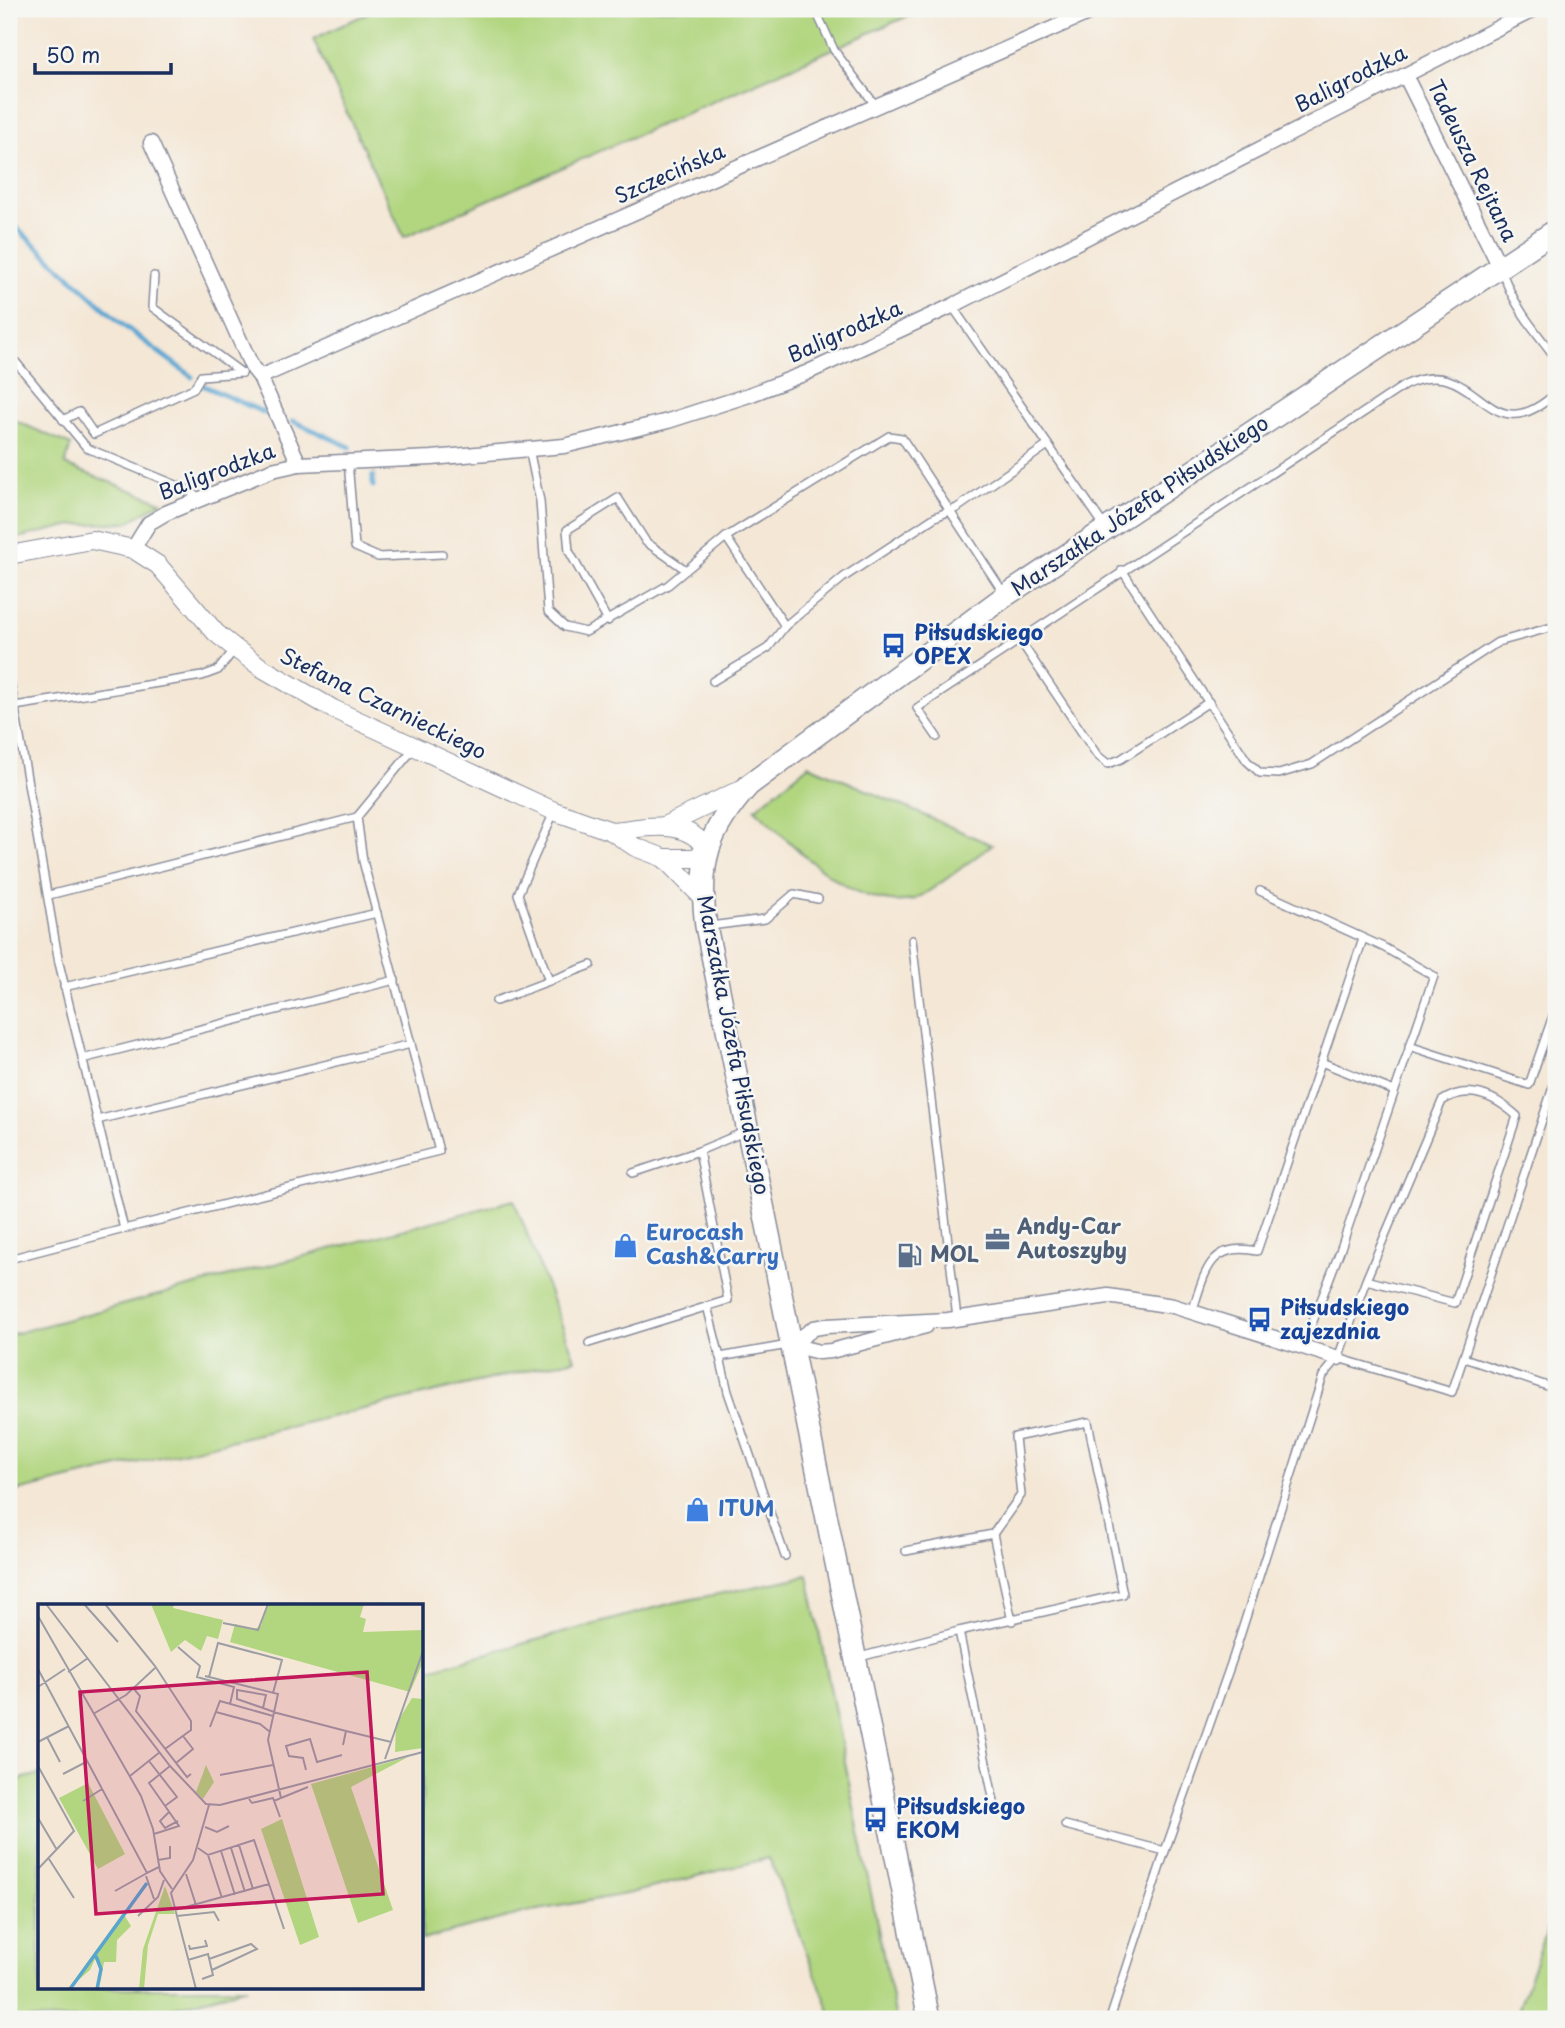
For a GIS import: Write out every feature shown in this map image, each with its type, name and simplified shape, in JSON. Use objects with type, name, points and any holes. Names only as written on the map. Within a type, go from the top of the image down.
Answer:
[{"type":"main road","name":"Marszałka Józefa Piłsudskiego","points":[[929,2019],[706,926],[702,897],[709,851],[721,818],[749,785],[1005,596],[1556,230]]},
{"type":"street","name":"Szczecińska","points":[[260,377],[876,107],[1078,13],[1097,9]]},
{"type":"street","name":"Baligrodzka","points":[[133,549],[149,523],[200,498],[272,470],[299,464],[528,449],[618,434],[713,408],[806,373],[952,306],[1535,9]]},
{"type":"street","name":"Tadeusza Rejtana","points":[[1405,75],[1500,267]]},
{"type":"street","points":[[150,143],[299,464]]},
{"type":"street","name":"Stefana Czarnieckiego","points":[[9,555],[92,540],[133,549],[158,565],[216,633],[295,689],[414,748],[554,811],[611,831],[635,847],[664,858],[694,858],[709,851],[699,837],[684,829],[664,826],[611,831]]},
{"type":"street","name":"Stefana Czarnieckiego","points":[[664,826],[749,785]]},
{"type":"street","name":"Stefana Czarnieckiego","points":[[664,858],[702,897]]},
{"type":"street","points":[[790,1337],[826,1326],[953,1319],[1108,1296],[1192,1312],[1338,1358]]},
{"type":"street","points":[[790,1337],[819,1352],[831,1351],[953,1319]]},
{"type":"lane","points":[[814,9],[834,50],[876,107]]},
{"type":"lane","points":[[1500,267],[1509,293],[1556,358]]},
{"type":"lane","points":[[154,276],[152,307],[242,373]]},
{"type":"lane","points":[[952,306],[1106,529]]},
{"type":"lane","points":[[9,354],[87,448],[100,456],[186,489],[200,498]]},
{"type":"lane","points":[[63,420],[79,412],[93,433],[194,388],[201,376],[242,373],[260,377]]},
{"type":"lane","points":[[937,737],[917,708],[1382,398],[1421,377],[1448,377],[1460,383],[1486,406],[1510,414],[1536,407],[1556,393]]},
{"type":"lane","points":[[528,449],[540,501],[548,611],[565,627],[575,631],[586,632],[668,585],[726,537],[889,436],[897,435],[902,438],[1005,596]]},
{"type":"lane","points":[[713,681],[768,648],[785,626],[844,577],[935,517],[949,512],[1048,445]]},
{"type":"lane","points":[[348,461],[355,547],[378,557],[442,554]]},
{"type":"lane","points":[[608,621],[569,551],[567,530],[618,498],[646,542],[686,570]]},
{"type":"lane","points":[[726,537],[785,626]]},
{"type":"lane","points":[[1122,570],[1247,761],[1260,773],[1279,774],[1311,764],[1498,642],[1556,626]]},
{"type":"lane","points":[[1019,639],[1097,755],[1108,764],[1121,760],[1209,702]]},
{"type":"lane","points":[[15,706],[202,676],[218,670],[236,649]]},
{"type":"lane","points":[[9,674],[64,987],[124,1229]]},
{"type":"lane","points":[[48,895],[357,817],[414,748]]},
{"type":"lane","points":[[549,981],[518,894],[554,811]]},
{"type":"lane","points":[[9,1259],[439,1151],[363,861],[357,817]]},
{"type":"lane","points":[[1260,891],[1434,976],[1340,1251],[1303,1347]]},
{"type":"lane","points":[[706,926],[765,919],[794,894],[818,899]]},
{"type":"lane","points":[[64,987],[377,913]]},
{"type":"lane","points":[[1192,1312],[1209,1263],[1220,1253],[1237,1247],[1257,1251],[1363,939]]},
{"type":"lane","points":[[912,940],[953,1319]]},
{"type":"lane","points":[[496,1000],[591,965]]},
{"type":"lane","points":[[82,1059],[395,980]]},
{"type":"lane","points":[[1409,1046],[1529,1085],[1556,1007]]},
{"type":"lane","points":[[97,1119],[411,1044]]},
{"type":"lane","points":[[1321,1062],[1394,1091]]},
{"type":"lane","points":[[1338,1358],[1452,1392],[1556,1078]]},
{"type":"lane","points":[[1110,2019],[1233,1658],[1323,1376],[1338,1358],[1366,1280],[1442,1101],[1454,1093],[1469,1091],[1503,1104],[1517,1116],[1455,1303],[1366,1280]]},
{"type":"lane","points":[[633,1173],[748,1131]]},
{"type":"lane","points":[[589,1343],[728,1300],[699,1151]]},
{"type":"lane","points":[[707,1306],[728,1392],[785,1556]]},
{"type":"lane","points":[[720,1357],[790,1337]]},
{"type":"lane","points":[[1464,1358],[1556,1389]]},
{"type":"lane","points":[[856,1658],[959,1631],[1123,1594],[1088,1422],[1015,1437],[1021,1494],[993,1534],[906,1551]]},
{"type":"lane","points":[[993,1534],[1012,1620]]},
{"type":"lane","points":[[959,1631],[995,1807]]},
{"type":"lane","points":[[1065,1825],[1165,1852]]},
{"type":"green space","points":[[376,9],[924,9],[404,237],[313,39]]},
{"type":"green space","points":[[9,418],[71,445],[65,465],[162,502],[128,522],[73,525],[9,540]]},
{"type":"green space","points":[[809,765],[992,845],[940,884],[912,900],[890,901],[868,896],[846,886],[806,857],[755,809]]},
{"type":"green space","points":[[514,1200],[575,1359],[9,1493],[9,1335]]},
{"type":"green space","points":[[808,1576],[896,2019],[833,2019],[769,1858],[631,1893],[527,1912],[424,1939],[424,1670],[673,1603]]},
{"type":"green space","points":[[38,1775],[38,1990],[240,1990],[132,2019],[9,2019],[9,1782]]},
{"type":"green space","points":[[1556,1905],[1556,2019],[1515,2019]]},
{"type":"waterway","points":[[9,221],[124,326],[192,377]]},
{"type":"waterway","points":[[204,386],[265,413]]},
{"type":"waterway","points":[[293,421],[350,447]]},
{"type":"waterway","points":[[373,476],[373,486]]},
{"type":"place","name":"Piłsudskiego OPEX","points":[[894,645]]},
{"type":"place","name":"Andy-Car Autoszyby","points":[[997,1239]]},
{"type":"place","name":"Eurocash Cash&Carry","points":[[626,1245]]},
{"type":"place","name":"MOL","points":[[910,1255]]},
{"type":"place","name":"Piłsudskiego zajezdnia","points":[[1260,1320]]},
{"type":"place","name":"ITUM","points":[[698,1509]]},
{"type":"place","name":"Piłsudskiego EKOM","points":[[876,1819]]}]
